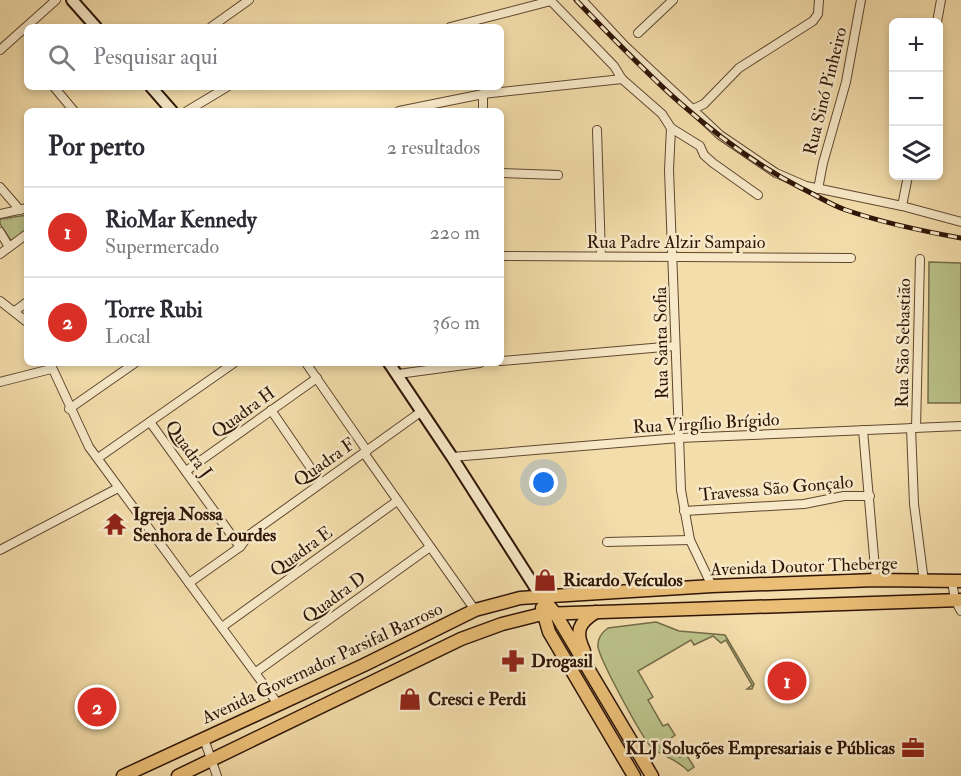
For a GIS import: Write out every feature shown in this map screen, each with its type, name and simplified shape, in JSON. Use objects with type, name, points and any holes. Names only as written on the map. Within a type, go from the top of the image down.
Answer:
[{"type":"main road","points":[[72,0],[93,24]]},
{"type":"main road","points":[[154,90],[169,108]]},
{"type":"main road","points":[[391,366],[452,457],[652,776]]},
{"type":"main road","name":"Avenida Doutor Theberge","points":[[540,596],[712,586],[876,580],[956,581]]},
{"type":"main road","points":[[813,583],[809,593],[814,604]]},
{"type":"main road","name":"Avenida Governador Parsifal Barroso","points":[[123,776],[364,665],[475,610],[540,596]]},
{"type":"main road","points":[[549,613],[814,604],[959,604]]},
{"type":"main road","points":[[597,611],[586,618],[578,632],[600,691]]},
{"type":"main road","points":[[549,613],[549,632],[634,776]]},
{"type":"main road","name":"Avenida Governador Parsifal Barroso","points":[[178,776],[212,762],[461,639],[502,624],[549,613]]},
{"type":"street","points":[[29,24],[56,0]]},
{"type":"street","points":[[215,24],[249,0]]},
{"type":"street","points":[[461,24],[551,0],[614,66],[622,79],[662,114],[671,128],[700,146],[704,155],[713,163],[758,195]]},
{"type":"street","points":[[582,0],[626,46],[720,135],[776,173],[818,189],[902,206],[961,222]]},
{"type":"street","points":[[638,33],[674,0]]},
{"type":"street","points":[[698,113],[739,68],[813,21],[818,14],[819,0]]},
{"type":"street","name":"Rua Sinó Pinheiro","points":[[818,189],[846,82],[861,0]]},
{"type":"street","points":[[939,18],[941,0]]},
{"type":"street","points":[[0,50],[24,29]]},
{"type":"street","points":[[414,108],[483,94],[622,79]]},
{"type":"street","points":[[56,90],[72,108]]},
{"type":"street","points":[[192,108],[222,90]]},
{"type":"street","points":[[483,94],[483,108]]},
{"type":"street","name":"Rua Santa Sofia","points":[[671,128],[669,170],[675,257],[675,346],[684,511],[690,540],[712,586]]},
{"type":"street","points":[[597,130],[602,256]]},
{"type":"street","points":[[504,173],[558,175]]},
{"type":"street","points":[[902,206],[907,180]]},
{"type":"street","points":[[0,187],[23,209]]},
{"type":"street","points":[[0,214],[23,209]]},
{"type":"street","points":[[0,232],[9,247]]},
{"type":"street","points":[[0,254],[24,236]]},
{"type":"street","name":"Rua Padre Alzir Sampaio","points":[[504,256],[851,258]]},
{"type":"street","name":"Rua São Sebastião","points":[[920,259],[914,428],[914,504],[924,582]]},
{"type":"street","points":[[0,301],[24,319]]},
{"type":"street","points":[[15,310],[24,304]]},
{"type":"street","points":[[504,361],[675,346]]},
{"type":"street","points":[[0,382],[50,366],[69,409],[118,489],[278,704]]},
{"type":"street","points":[[69,409],[131,366]]},
{"type":"street","points":[[308,366],[397,501],[475,610]]},
{"type":"street","points":[[398,374],[458,366]]},
{"type":"street","points":[[150,422],[220,367]]},
{"type":"street","name":"Quadra H","points":[[186,471],[317,378]]},
{"type":"street","points":[[271,410],[321,483]]},
{"type":"street","name":"Quadra F","points":[[189,583],[240,547],[249,535],[422,411]]},
{"type":"street","name":"Quadra J","points":[[98,458],[150,422],[240,547]]},
{"type":"street","name":"Rua Virgílio Brígido","points":[[452,457],[679,438],[961,426]]},
{"type":"street","points":[[863,430],[876,580]]},
{"type":"street","points":[[0,550],[118,489]]},
{"type":"street","name":"Travessa São Gonçalo","points":[[684,511],[804,504],[844,496],[870,496]]},
{"type":"street","name":"Quadra E","points":[[222,627],[397,501]]},
{"type":"street","points":[[607,542],[690,540]]},
{"type":"street","name":"Quadra D","points":[[256,672],[430,547]]},
{"type":"street","points":[[956,581],[959,604]]},
{"type":"street","points":[[204,739],[218,776]]},
{"type":"green space","points":[[24,215],[24,233],[12,242],[0,224],[0,219]]},
{"type":"green space","points":[[929,262],[961,263],[961,403],[928,403]]},
{"type":"green space","points":[[656,622],[679,631],[725,635],[754,684],[752,689],[747,689],[752,685],[726,640],[721,643],[713,636],[694,645],[691,640],[638,671],[653,697],[648,700],[663,726],[668,724],[675,735],[670,739],[680,757],[686,754],[694,767],[688,771],[676,761],[653,749],[648,743],[614,683],[598,647],[600,636],[608,628]]},
{"type":"railway","points":[[576,0],[681,104],[738,149],[769,170],[846,210],[874,219],[961,238]]},
{"type":"place","name":"Igreja Nossa Senhora de Lourdes","points":[[115,524]]},
{"type":"place","name":"Ricardo Veículos","points":[[545,580]]},
{"type":"place","name":"Drogasil","points":[[513,661]]},
{"type":"place","name":"RioMar Kennedy","points":[[787,681]]},
{"type":"place","name":"Cresci e Perdi","points":[[410,699]]},
{"type":"place","name":"Torre Rubi","points":[[97,707]]},
{"type":"place","name":"KLJ Soluções Empresariais e Públicas","points":[[913,748]]}]
